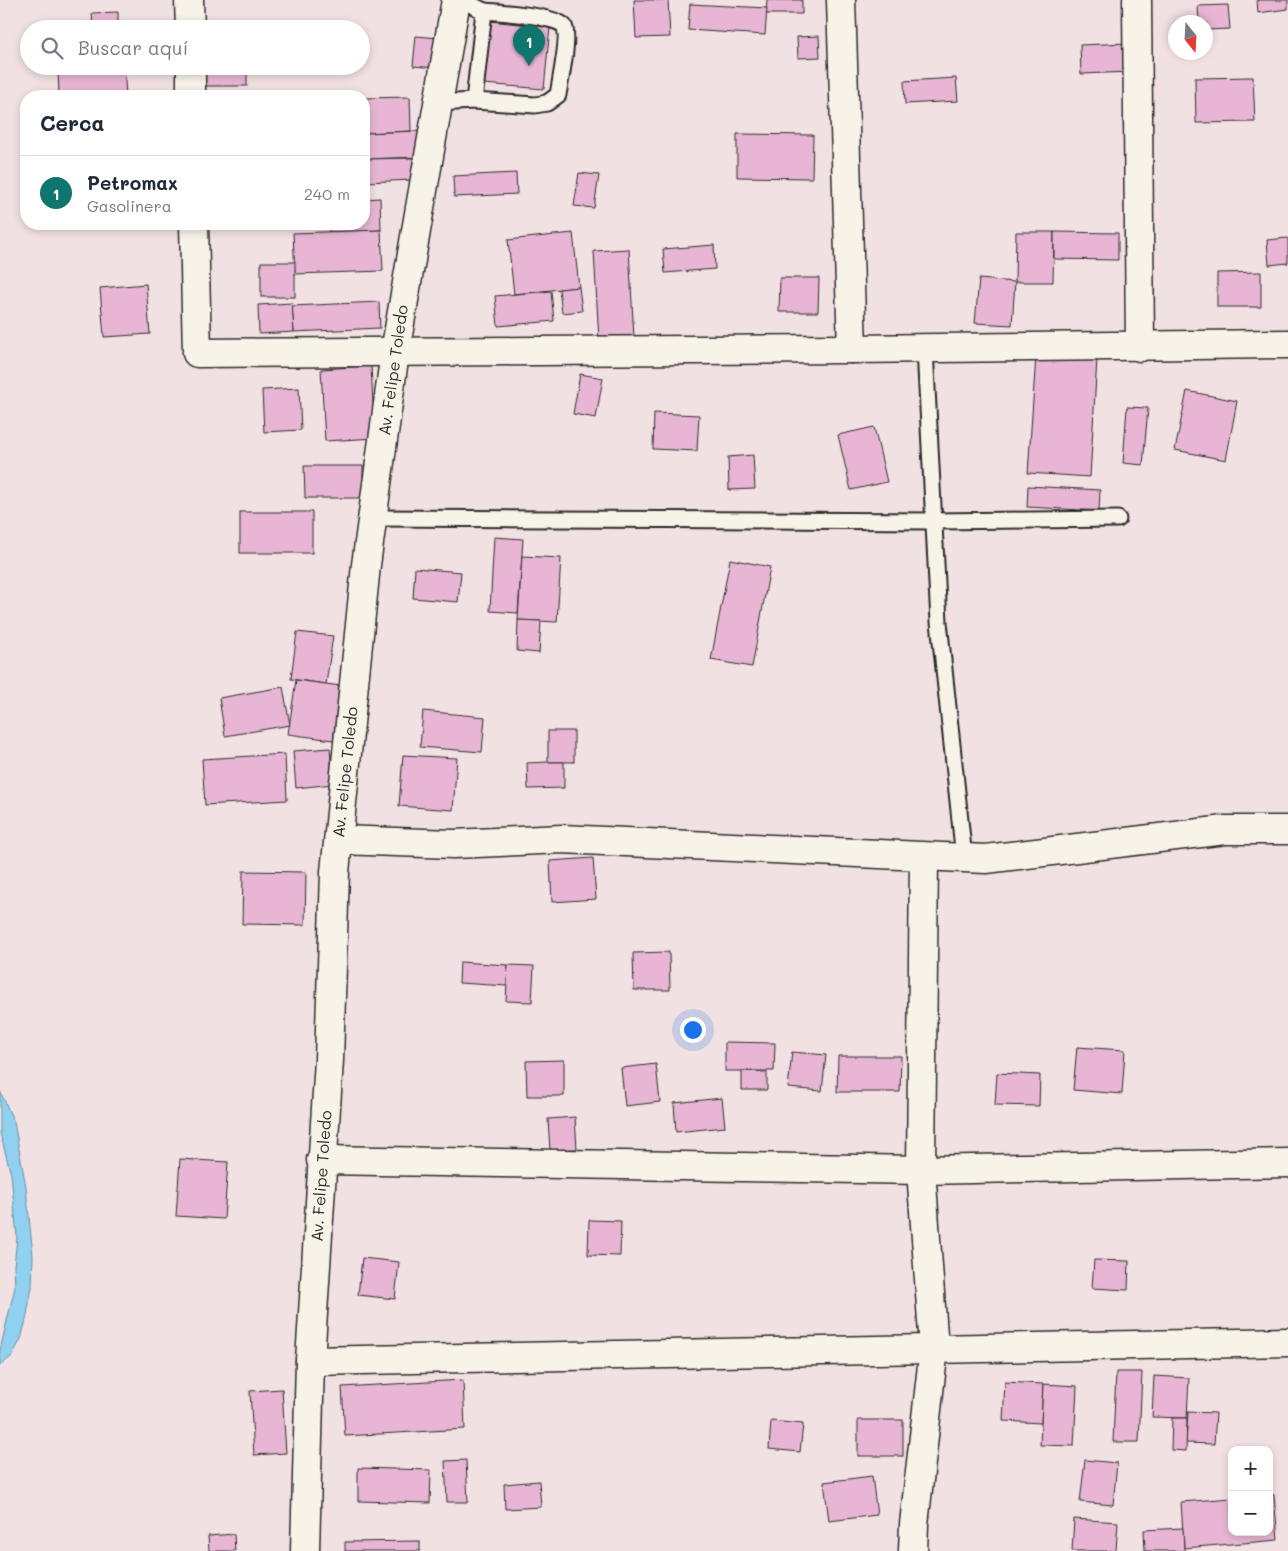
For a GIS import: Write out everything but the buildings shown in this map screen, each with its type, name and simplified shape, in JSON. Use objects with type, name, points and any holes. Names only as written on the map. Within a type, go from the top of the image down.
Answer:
[{"type":"street","points":[[189,0],[190,20]]},
{"type":"street","name":"Av. Felipe Toledo","points":[[305,1551],[310,1361],[328,1060],[335,872],[366,565],[395,352],[456,0]]},
{"type":"street","points":[[841,0],[852,349]]},
{"type":"street","points":[[1137,0],[1140,347]]},
{"type":"street","points":[[191,75],[191,90]]},
{"type":"street","points":[[194,230],[197,353],[925,349],[1288,344]]},
{"type":"street","points":[[339,840],[454,844],[562,839],[986,859],[1225,830],[1288,830]]},
{"type":"street","points":[[913,1551],[914,1524],[934,1348],[921,1170],[924,857]]},
{"type":"street","points":[[321,1160],[921,1170],[1288,1163]]},
{"type":"street","points":[[310,1361],[1288,1342]]},
{"type":"lane","points":[[438,103],[474,101],[535,105],[547,103],[558,95],[566,35],[563,25],[553,19],[484,11],[462,0]]},
{"type":"lane","points":[[474,101],[484,11]]},
{"type":"lane","points":[[925,349],[939,622],[964,858]]},
{"type":"lane","points":[[372,518],[934,521],[1118,519]]},
{"type":"water","points":[[0,1091],[14,1122],[26,1187],[33,1256],[32,1287],[21,1339],[12,1356],[0,1366],[0,1350],[15,1287],[14,1266],[17,1237],[11,1174],[0,1133]]},
{"type":"place","name":"Petromax","points":[[529,66]]}]
